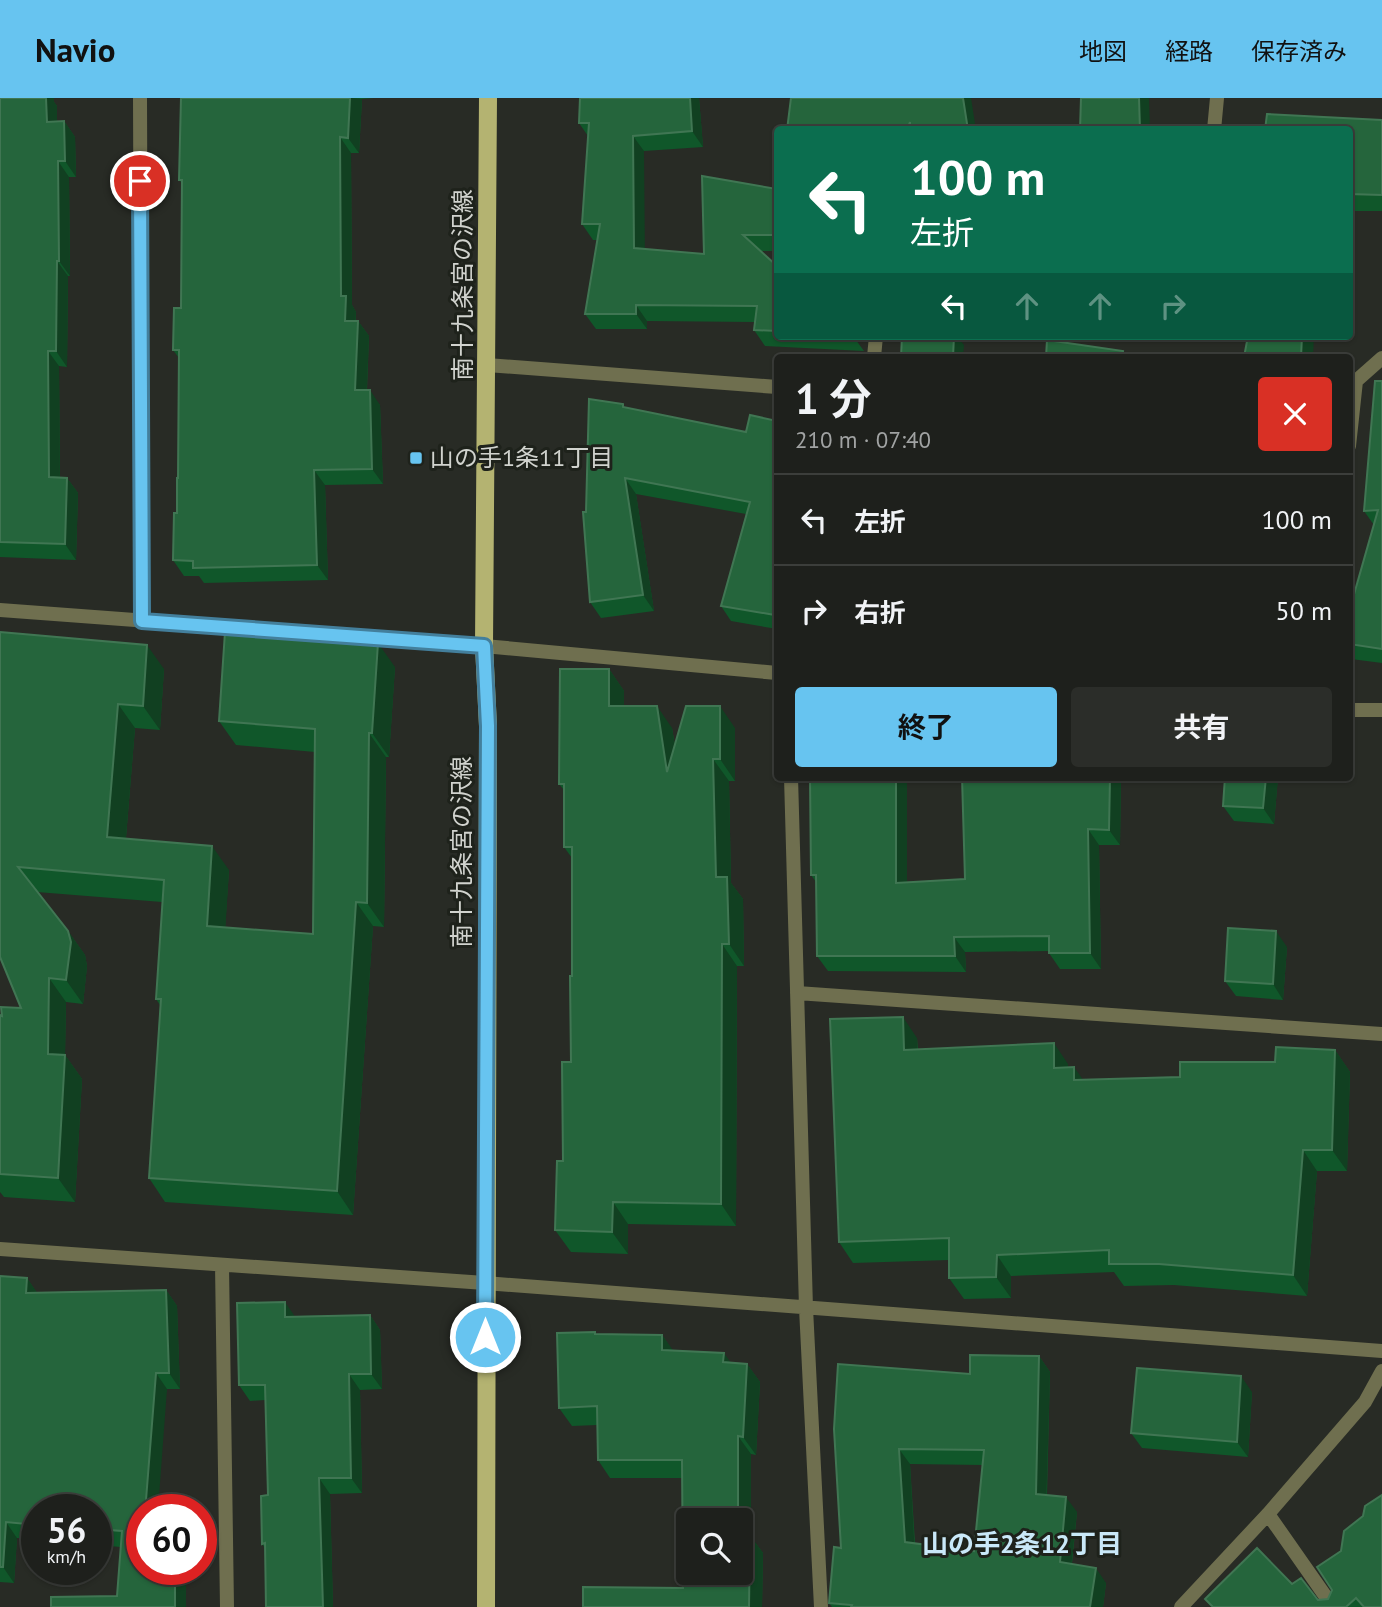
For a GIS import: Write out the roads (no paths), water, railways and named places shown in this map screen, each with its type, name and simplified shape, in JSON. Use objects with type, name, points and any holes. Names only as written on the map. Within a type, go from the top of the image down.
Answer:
[{"type":"main road","name":"南十九条宮の沢線","points":[[486,1607],[488,726],[484,646],[488,98]]},
{"type":"street","points":[[140,98],[142,621]]},
{"type":"street","points":[[1214,126],[1217,98]]},
{"type":"street","points":[[1353,409],[1356,382],[1382,358]]},
{"type":"street","points":[[487,365],[774,387]]},
{"type":"street","points":[[0,610],[484,646],[774,673]]},
{"type":"street","points":[[1353,710],[1382,710]]},
{"type":"street","points":[[791,781],[806,1308],[821,1607]]},
{"type":"street","points":[[797,992],[1382,1034]]},
{"type":"street","points":[[0,1249],[1382,1351]]},
{"type":"street","points":[[222,1265],[227,1607]]},
{"type":"street","points":[[1181,1607],[1268,1514],[1365,1402],[1382,1371]]},
{"type":"street","points":[[1268,1514],[1334,1607]]},
{"type":"place","name":"山の手1条11丁目","points":[[416,458]]},
{"type":"district","name":"山の手2条12丁目","points":[[1022,1544]]}]
